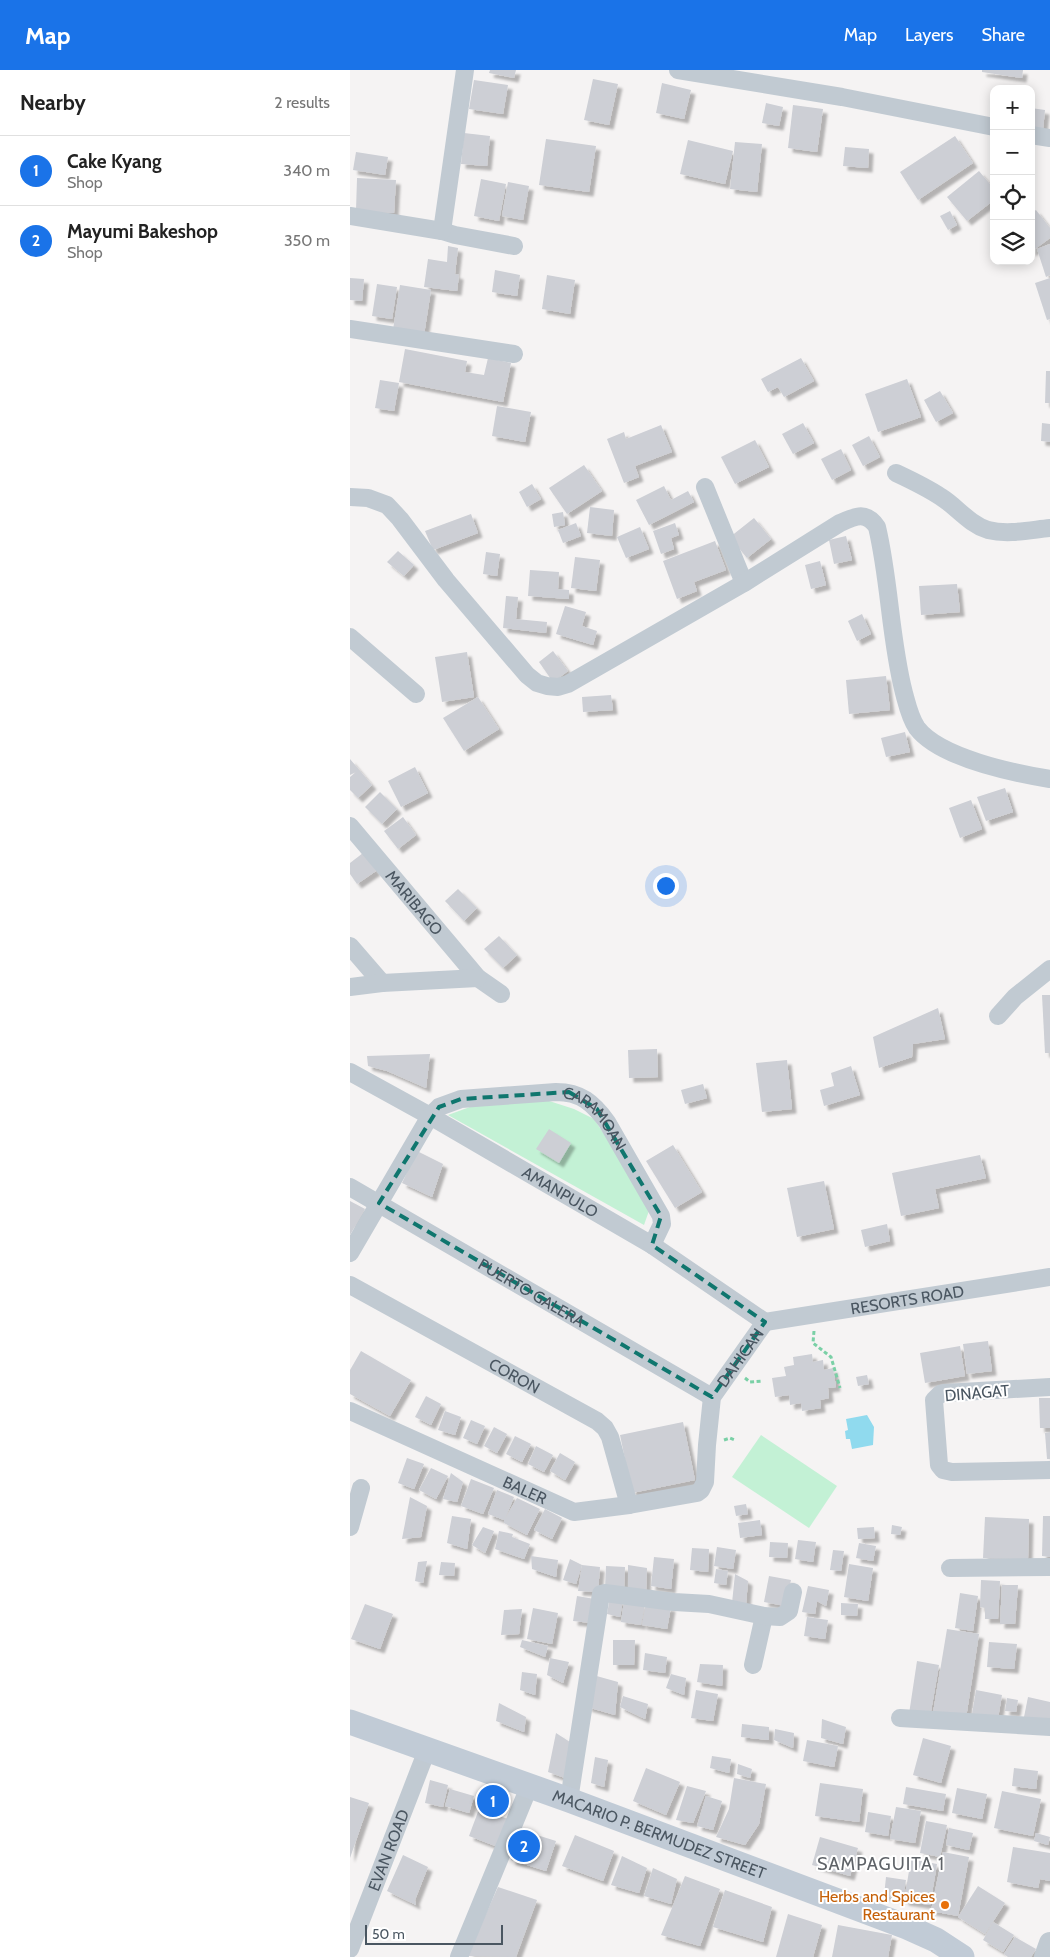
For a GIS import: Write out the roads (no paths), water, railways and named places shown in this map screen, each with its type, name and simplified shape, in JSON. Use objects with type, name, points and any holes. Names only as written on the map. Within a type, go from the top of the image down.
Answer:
[{"type":"main road","name":"MACARIO P. BERMUDEZ STREET","points":[[350,1722],[569,1800],[907,1928],[936,1940],[962,1957]]},
{"type":"street","points":[[442,231],[465,70]]},
{"type":"street","points":[[678,70],[850,98],[990,126]]},
{"type":"street","points":[[1035,136],[1050,138]]},
{"type":"street","points":[[350,216],[442,231],[462,237],[514,246]]},
{"type":"street","points":[[350,329],[514,354]]},
{"type":"street","points":[[896,473],[941,497],[973,523],[987,530],[1009,532],[1050,528]]},
{"type":"street","points":[[705,487],[744,583]]},
{"type":"street","points":[[350,497],[368,498],[386,505],[400,519],[446,580],[527,675],[536,683],[558,687],[568,684],[744,583],[840,523],[854,517],[864,516],[872,520],[877,528],[900,676],[909,711],[917,728],[930,741],[945,750],[994,767],[1050,779]]},
{"type":"street","points":[[350,637],[416,694]]},
{"type":"street","name":"MARIBAGO","points":[[350,826],[478,978],[501,994]]},
{"type":"street","points":[[350,946],[382,983]]},
{"type":"street","points":[[998,1016],[1015,997],[1050,969]]},
{"type":"street","points":[[350,987],[382,983],[478,978]]},
{"type":"street","name":"AMANPULO","points":[[350,1072],[430,1116],[652,1245],[765,1322]]},
{"type":"street","name":"CARAMOAN","points":[[430,1116],[439,1107],[461,1099],[569,1092],[586,1100],[608,1122],[661,1216],[662,1224],[652,1245]]},
{"type":"street","points":[[350,1253],[430,1116]]},
{"type":"street","name":"PUERTO GALERA","points":[[350,1188],[379,1203],[712,1397]]},
{"type":"street","name":"RESORTS ROAD","points":[[765,1322],[1050,1277]]},
{"type":"street","name":"CORON","points":[[350,1285],[597,1421],[605,1428],[610,1437],[629,1505]]},
{"type":"street","name":"DAHICAN","points":[[706,1482],[707,1445],[712,1397],[765,1322]]},
{"type":"street","name":"DINAGAT","points":[[1050,1387],[944,1393],[934,1400],[939,1465],[944,1470],[952,1472],[1050,1470]]},
{"type":"street","name":"BALER","points":[[350,1411],[569,1511],[581,1512],[697,1493],[702,1490],[706,1482]]},
{"type":"street","points":[[350,1527],[361,1488]]},
{"type":"street","points":[[950,1568],[1050,1567]]},
{"type":"street","points":[[569,1800],[601,1594],[709,1604],[764,1616],[780,1617],[786,1614],[791,1605],[793,1592]]},
{"type":"street","points":[[753,1665],[764,1616]]},
{"type":"street","points":[[900,1718],[1050,1727]]},
{"type":"street","name":"EVAN ROAD","points":[[350,1949],[427,1750]]},
{"type":"street","points":[[459,1957],[529,1787]]},
{"type":"street","points":[[1045,1957],[1050,1943]]},
{"type":"water","points":[[867,1415],[874,1427],[873,1445],[852,1449],[850,1439],[846,1439],[845,1431],[848,1430],[846,1419]]},
{"type":"place","name":"Cake Kyang","points":[[493,1801]]},
{"type":"place","name":"Mayumi Bakeshop","points":[[524,1846]]},
{"type":"place","name":"Herbs and Spices Restaurant","points":[[945,1905]]},
{"type":"district","name":"SAMPAGUITA 1","points":[[881,1864]]}]
